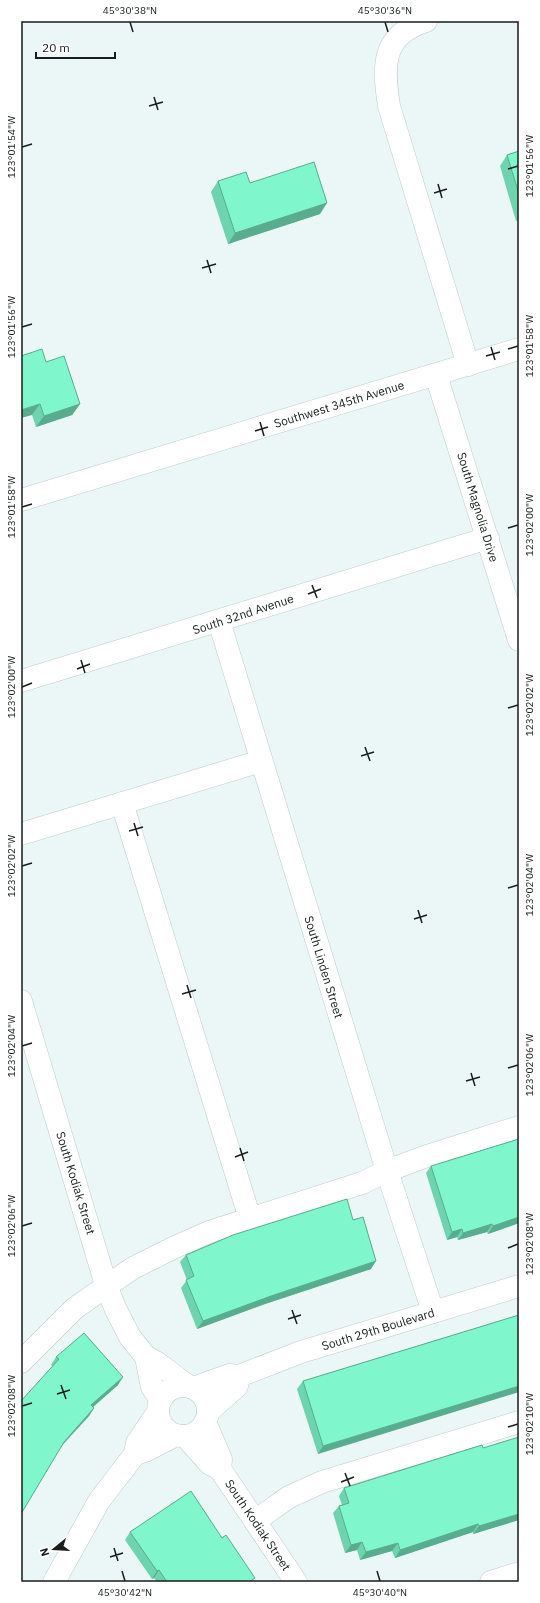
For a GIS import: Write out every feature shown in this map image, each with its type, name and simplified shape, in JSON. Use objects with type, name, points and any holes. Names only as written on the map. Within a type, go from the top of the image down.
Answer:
[{"type":"street","points":[[426,21],[403,32],[392,43],[385,62],[385,83],[389,106],[468,365]]},
{"type":"street","name":"Southwest 345th Avenue","points":[[21,500],[519,349]]},
{"type":"street","name":"South Magnolia Drive","points":[[436,375],[519,640]]},
{"type":"street","name":"South 32nd Avenue","points":[[21,681],[488,538]]},
{"type":"street","name":"South Linden Street","points":[[220,621],[261,761],[432,1312]]},
{"type":"street","points":[[21,834],[261,761]]},
{"type":"street","points":[[122,804],[250,1219]]},
{"type":"street","name":"South Kodiak Street","points":[[21,1001],[106,1285],[116,1310],[130,1337],[146,1357],[152,1387],[159,1406]]},
{"type":"street","points":[[21,1362],[75,1308],[106,1285],[133,1268],[174,1248],[209,1232],[362,1182],[424,1157],[519,1127]]},
{"type":"street","name":"South 29th Boulevard","points":[[191,1388],[229,1375],[239,1376],[301,1352],[519,1286]]},
{"type":"street","name":"South Kodiak Street","points":[[146,1357],[157,1361],[180,1382],[191,1388]]},
{"type":"street","points":[[135,1454],[180,1436],[195,1433],[206,1417],[236,1386],[239,1376]]},
{"type":"street","points":[[54,1582],[100,1501],[135,1454],[137,1443],[168,1392],[174,1388],[191,1388],[203,1396],[206,1417]]},
{"type":"street","points":[[159,1406],[164,1427],[180,1436]]},
{"type":"street","name":"South Kodiak Street","points":[[206,1417],[221,1459],[220,1469]]},
{"type":"street","points":[[255,1521],[289,1497],[322,1482],[519,1422]]},
{"type":"street","name":"South Kodiak Street","points":[[180,1436],[210,1464],[220,1469],[296,1582]]},
{"type":"street","points":[[491,1582],[519,1574]]},
{"type":"building","points":[[519,151],[519,194],[507,155]]},
{"type":"building","points":[[314,162],[327,203],[235,233],[218,181],[246,172],[250,183]]},
{"type":"building","points":[[42,349],[46,362],[64,356],[80,404],[44,416],[40,404],[21,410],[21,356]]},
{"type":"building","points":[[519,1139],[519,1217],[493,1226],[492,1224],[463,1233],[462,1229],[452,1232],[431,1166]]},
{"type":"building","points":[[347,1199],[353,1220],[363,1217],[376,1261],[271,1296],[203,1321],[186,1280],[194,1276],[186,1255],[233,1235]]},
{"type":"building","points":[[519,1315],[519,1386],[323,1446],[303,1381]]},
{"type":"building","points":[[84,1333],[123,1377],[91,1405],[94,1408],[64,1442],[21,1514],[21,1401],[59,1359],[56,1357]]},
{"type":"building","points":[[519,1437],[519,1514],[479,1526],[478,1524],[400,1550],[398,1543],[366,1552],[362,1542],[351,1545],[339,1506],[349,1503],[344,1488],[482,1445],[483,1448]]},
{"type":"building","points":[[191,1491],[222,1538],[226,1535],[255,1578],[249,1582],[167,1582],[159,1570],[157,1571],[130,1532]]}]
